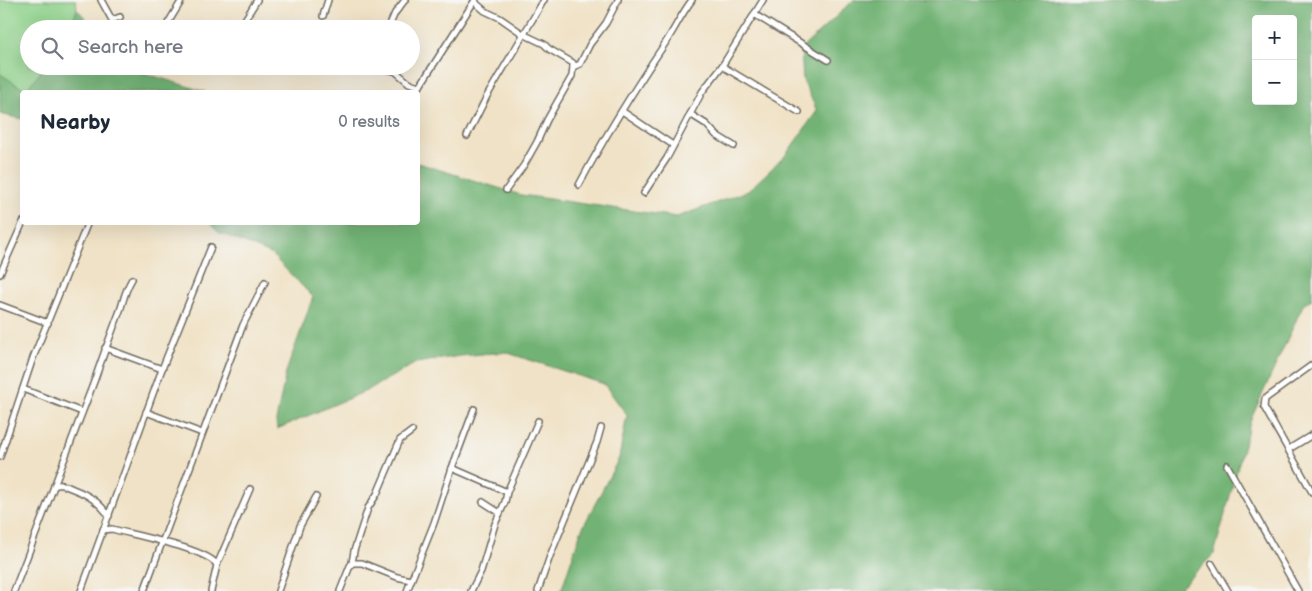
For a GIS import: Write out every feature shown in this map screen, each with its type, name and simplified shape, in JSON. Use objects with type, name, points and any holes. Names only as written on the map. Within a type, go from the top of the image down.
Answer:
[{"type":"street","points":[[102,0],[112,20],[120,17]]},
{"type":"street","points":[[170,20],[182,0]]},
{"type":"street","points":[[245,20],[258,0]]},
{"type":"street","points":[[324,16],[328,0]]},
{"type":"street","points":[[392,20],[405,0]]},
{"type":"street","points":[[417,90],[475,0],[480,8],[500,18],[523,34],[544,44],[573,63],[572,76],[537,142],[506,190]]},
{"type":"street","points":[[467,136],[487,96],[544,0]]},
{"type":"street","points":[[574,67],[580,64],[590,44],[606,23],[618,0]]},
{"type":"street","points":[[579,186],[622,111],[692,0]]},
{"type":"street","points":[[644,193],[667,158],[690,114],[712,78],[722,66],[763,0]]},
{"type":"street","points":[[754,14],[828,60]]},
{"type":"street","points":[[722,66],[799,112]]},
{"type":"street","points":[[400,75],[409,82],[420,86]]},
{"type":"street","points":[[622,111],[673,145]]},
{"type":"street","points":[[690,114],[706,124],[716,135],[734,146]]},
{"type":"street","points":[[0,274],[22,225]]},
{"type":"street","points":[[0,457],[33,358],[87,225]]},
{"type":"street","points":[[81,591],[162,369],[211,246]]},
{"type":"street","points":[[14,591],[95,379],[119,313],[123,295],[132,279]]},
{"type":"street","points":[[144,591],[243,325],[265,282]]},
{"type":"street","points":[[0,305],[48,323]]},
{"type":"street","points":[[105,348],[162,369]]},
{"type":"street","points":[[1312,365],[1265,399],[1264,404],[1312,492]]},
{"type":"street","points":[[23,389],[82,412]]},
{"type":"street","points":[[408,591],[474,409]]},
{"type":"street","points":[[146,412],[202,433]]},
{"type":"street","points":[[471,591],[481,571],[500,513],[506,502],[507,492],[538,421]]},
{"type":"street","points":[[538,591],[601,428]]},
{"type":"street","points":[[340,591],[352,563],[354,550],[368,508],[377,494],[400,440],[412,431]]},
{"type":"street","points":[[1289,449],[1312,436]]},
{"type":"street","points":[[1228,465],[1298,591]]},
{"type":"street","points":[[452,468],[507,492]]},
{"type":"street","points":[[57,477],[61,484]]},
{"type":"street","points":[[54,486],[61,484],[87,494],[101,505],[109,516]]},
{"type":"street","points":[[210,591],[218,565],[250,489]]},
{"type":"street","points":[[278,591],[300,526],[316,497]]},
{"type":"street","points":[[483,502],[500,513]]},
{"type":"street","points":[[104,530],[112,528],[162,541],[209,557],[215,560],[218,565]]},
{"type":"street","points":[[352,563],[362,563],[397,577],[411,580]]},
{"type":"street","points":[[1212,564],[1228,591]]},
{"type":"green space","points":[[0,0],[76,0],[77,9],[74,20],[20,20],[20,75],[39,75],[25,90],[0,74]]},
{"type":"green space","points":[[854,0],[1312,0],[1312,299],[1304,303],[1251,419],[1214,554],[1177,591],[561,591],[581,531],[619,458],[627,415],[604,384],[505,352],[460,356],[416,363],[366,391],[277,429],[276,421],[286,372],[313,297],[271,254],[218,232],[212,225],[420,225],[420,164],[521,195],[677,217],[748,191],[785,156],[817,111],[803,80],[801,49]]},
{"type":"green space","points":[[77,9],[87,20],[74,20]]},
{"type":"green space","points":[[0,74],[25,90],[20,90],[20,119],[0,114]]},
{"type":"green space","points":[[39,75],[151,75],[199,90],[25,90]]}]
